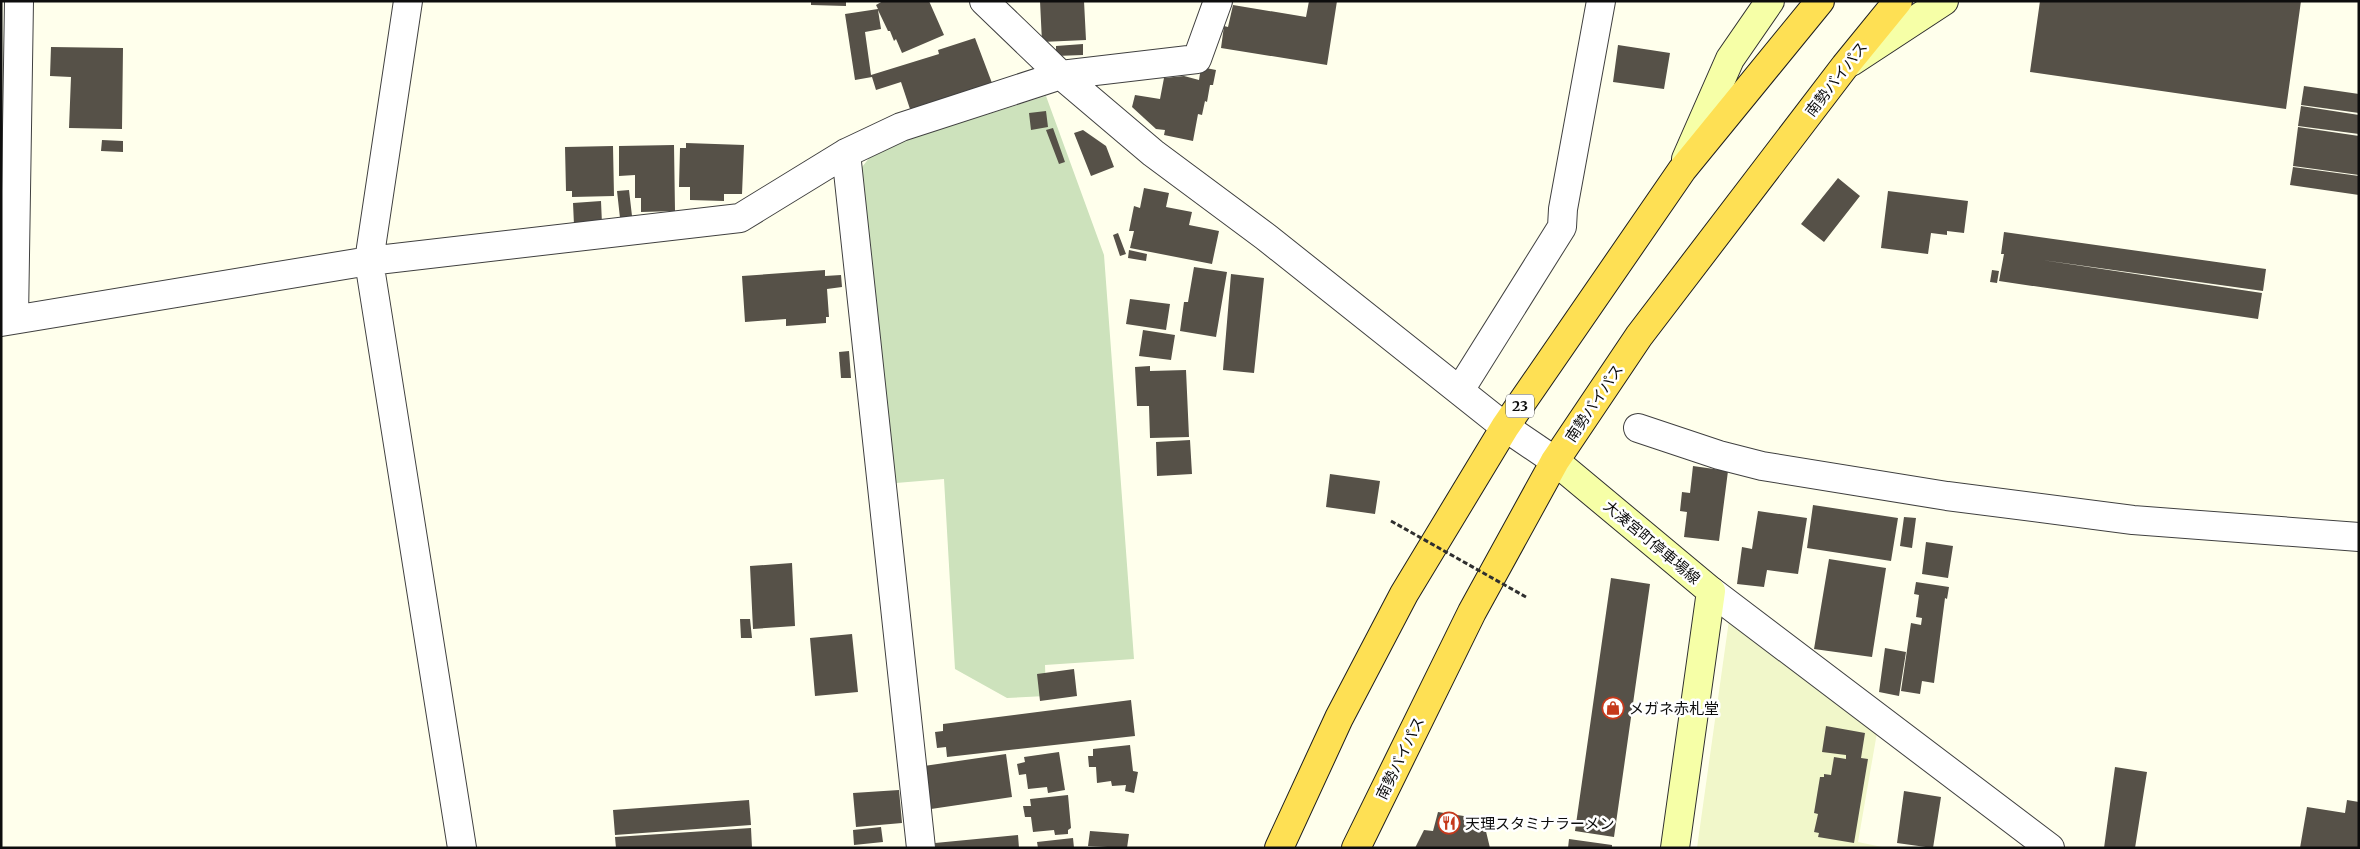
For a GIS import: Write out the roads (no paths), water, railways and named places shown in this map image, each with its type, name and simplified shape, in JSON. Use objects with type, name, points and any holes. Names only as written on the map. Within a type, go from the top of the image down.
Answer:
[{"type":"highway","name":"23","points":[[1279,848],[1339,718],[1404,594],[1505,427],[1682,170],[1820,1]]},
{"type":"highway","name":"南勢バイパス","points":[[1356,848],[1472,612],[1556,461],[1639,336],[1845,66],[1898,1]]},
{"type":"main road","points":[[1682,170],[1730,59],[1770,1]]},
{"type":"main road","points":[[1845,66],[1944,1]]},
{"type":"main road","name":"大湊宮町停車場線","points":[[1556,461],[1710,591],[1675,848]]},
{"type":"street","points":[[19,1],[8,320],[369,261],[740,218],[846,153],[901,128],[1061,75],[1197,59],[1218,1]]},
{"type":"street","points":[[408,1],[369,261],[462,848]]},
{"type":"street","points":[[984,1],[1061,75],[1153,153],[1266,237],[1505,427],[1556,461]]},
{"type":"street","points":[[1460,390],[1562,227],[1563,209],[1601,1]]},
{"type":"street","points":[[846,153],[921,848]]},
{"type":"street","points":[[1638,428],[1719,455],[1762,466],[1948,496],[2133,520],[2359,537]]},
{"type":"street","points":[[1710,591],[2050,848]]},
{"type":"place","name":"メガネ赤札堂","points":[[1613,708]]},
{"type":"place","name":"天理スタミナラーメン","points":[[1449,823]]}]
